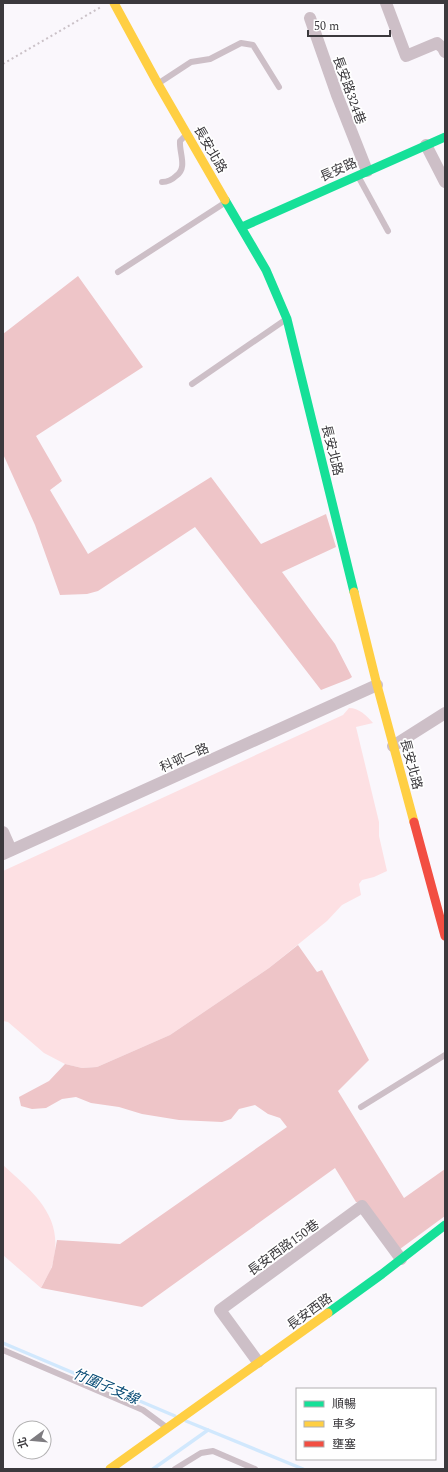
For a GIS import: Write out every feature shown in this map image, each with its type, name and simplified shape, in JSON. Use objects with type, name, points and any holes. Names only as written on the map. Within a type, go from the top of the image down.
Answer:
[{"type":"street","name":"長安北路","points":[[114,3],[158,84],[266,270],[287,319],[377,685],[445,936]]},
{"type":"street","points":[[386,3],[406,56],[437,43],[445,52]]},
{"type":"street","name":"長安路324巷","points":[[310,18],[362,173]]},
{"type":"street","name":"長安路","points":[[242,227],[445,137]]},
{"type":"street","points":[[426,145],[445,182]]},
{"type":"street","name":"科邨一路","points":[[7,852],[377,685]]},
{"type":"street","points":[[393,746],[445,713]]},
{"type":"street","points":[[3,832],[7,852]]},
{"type":"street","name":"長安西路150巷","points":[[258,1362],[220,1310],[362,1206],[401,1259]]},
{"type":"street","name":"長安西路","points":[[167,1428],[401,1259],[445,1225]]},
{"type":"street","points":[[110,1469],[167,1428]]},
{"type":"lane","points":[[158,84],[191,62],[210,59],[240,42],[253,45],[279,87]]},
{"type":"lane","points":[[162,182],[173,179],[183,169],[180,141],[188,134]]},
{"type":"lane","points":[[362,173],[388,232]]},
{"type":"lane","points":[[118,272],[227,202]]},
{"type":"lane","points":[[192,384],[287,319]]},
{"type":"lane","points":[[361,1107],[445,1055]]},
{"type":"lane","points":[[3,1350],[142,1410],[167,1428]]},
{"type":"lane","points":[[175,1469],[201,1453],[213,1451],[254,1469]]},
{"type":"path","points":[[3,64],[107,3]]},
{"type":"shaded area","points":[[78,276],[143,367],[36,436],[62,481],[50,490],[88,554],[211,477],[261,544],[326,514],[336,547],[282,572],[335,644],[352,677],[321,690],[195,527],[98,591],[87,594],[60,595],[35,525],[3,454],[3,334]]},
{"type":"shaded area","points":[[349,708],[362,712],[373,723],[356,727],[379,822],[379,836],[387,871],[374,877],[362,880],[359,884],[361,895],[342,905],[327,921],[269,968],[170,1035],[97,1067],[82,1068],[65,1064],[44,1053],[8,1022],[3,1021],[3,871],[343,715]]},
{"type":"shaded area","points":[[298,945],[317,972],[322,970],[369,1060],[338,1091],[404,1198],[445,1169],[445,1216],[400,1249],[365,1203],[356,1202],[335,1168],[142,1307],[41,1288],[52,1267],[57,1240],[120,1244],[287,1127],[280,1118],[268,1114],[255,1105],[239,1109],[231,1119],[222,1122],[179,1120],[142,1114],[119,1107],[91,1103],[76,1097],[62,1099],[46,1108],[32,1109],[21,1106],[19,1097],[49,1081],[65,1064],[82,1068],[97,1067],[170,1035],[269,968]]},
{"type":"shaded area","points":[[3,1165],[36,1197],[45,1208],[51,1221],[55,1234],[55,1249],[51,1269],[41,1288],[3,1255]]},
{"type":"waterway","name":"竹圍子支線","points":[[3,1343],[175,1416]]},
{"type":"waterway","name":"竹圍子支線","points":[[186,1421],[208,1430]]},
{"type":"waterway","points":[[153,1469],[208,1430],[303,1469]]},
{"type":"traffic: fast","points":[[242,227],[445,137]]},
{"type":"traffic: fast","points":[[225,200],[266,270],[287,319],[354,592]]},
{"type":"traffic: fast","points":[[328,1313],[382,1274],[445,1225]]},
{"type":"traffic: slow","points":[[114,3],[158,84],[225,200]]},
{"type":"traffic: slow","points":[[354,592],[377,685],[414,822]]},
{"type":"traffic: slow","points":[[110,1469],[328,1313]]},
{"type":"traffic: jam","points":[[414,822],[445,936]]}]
